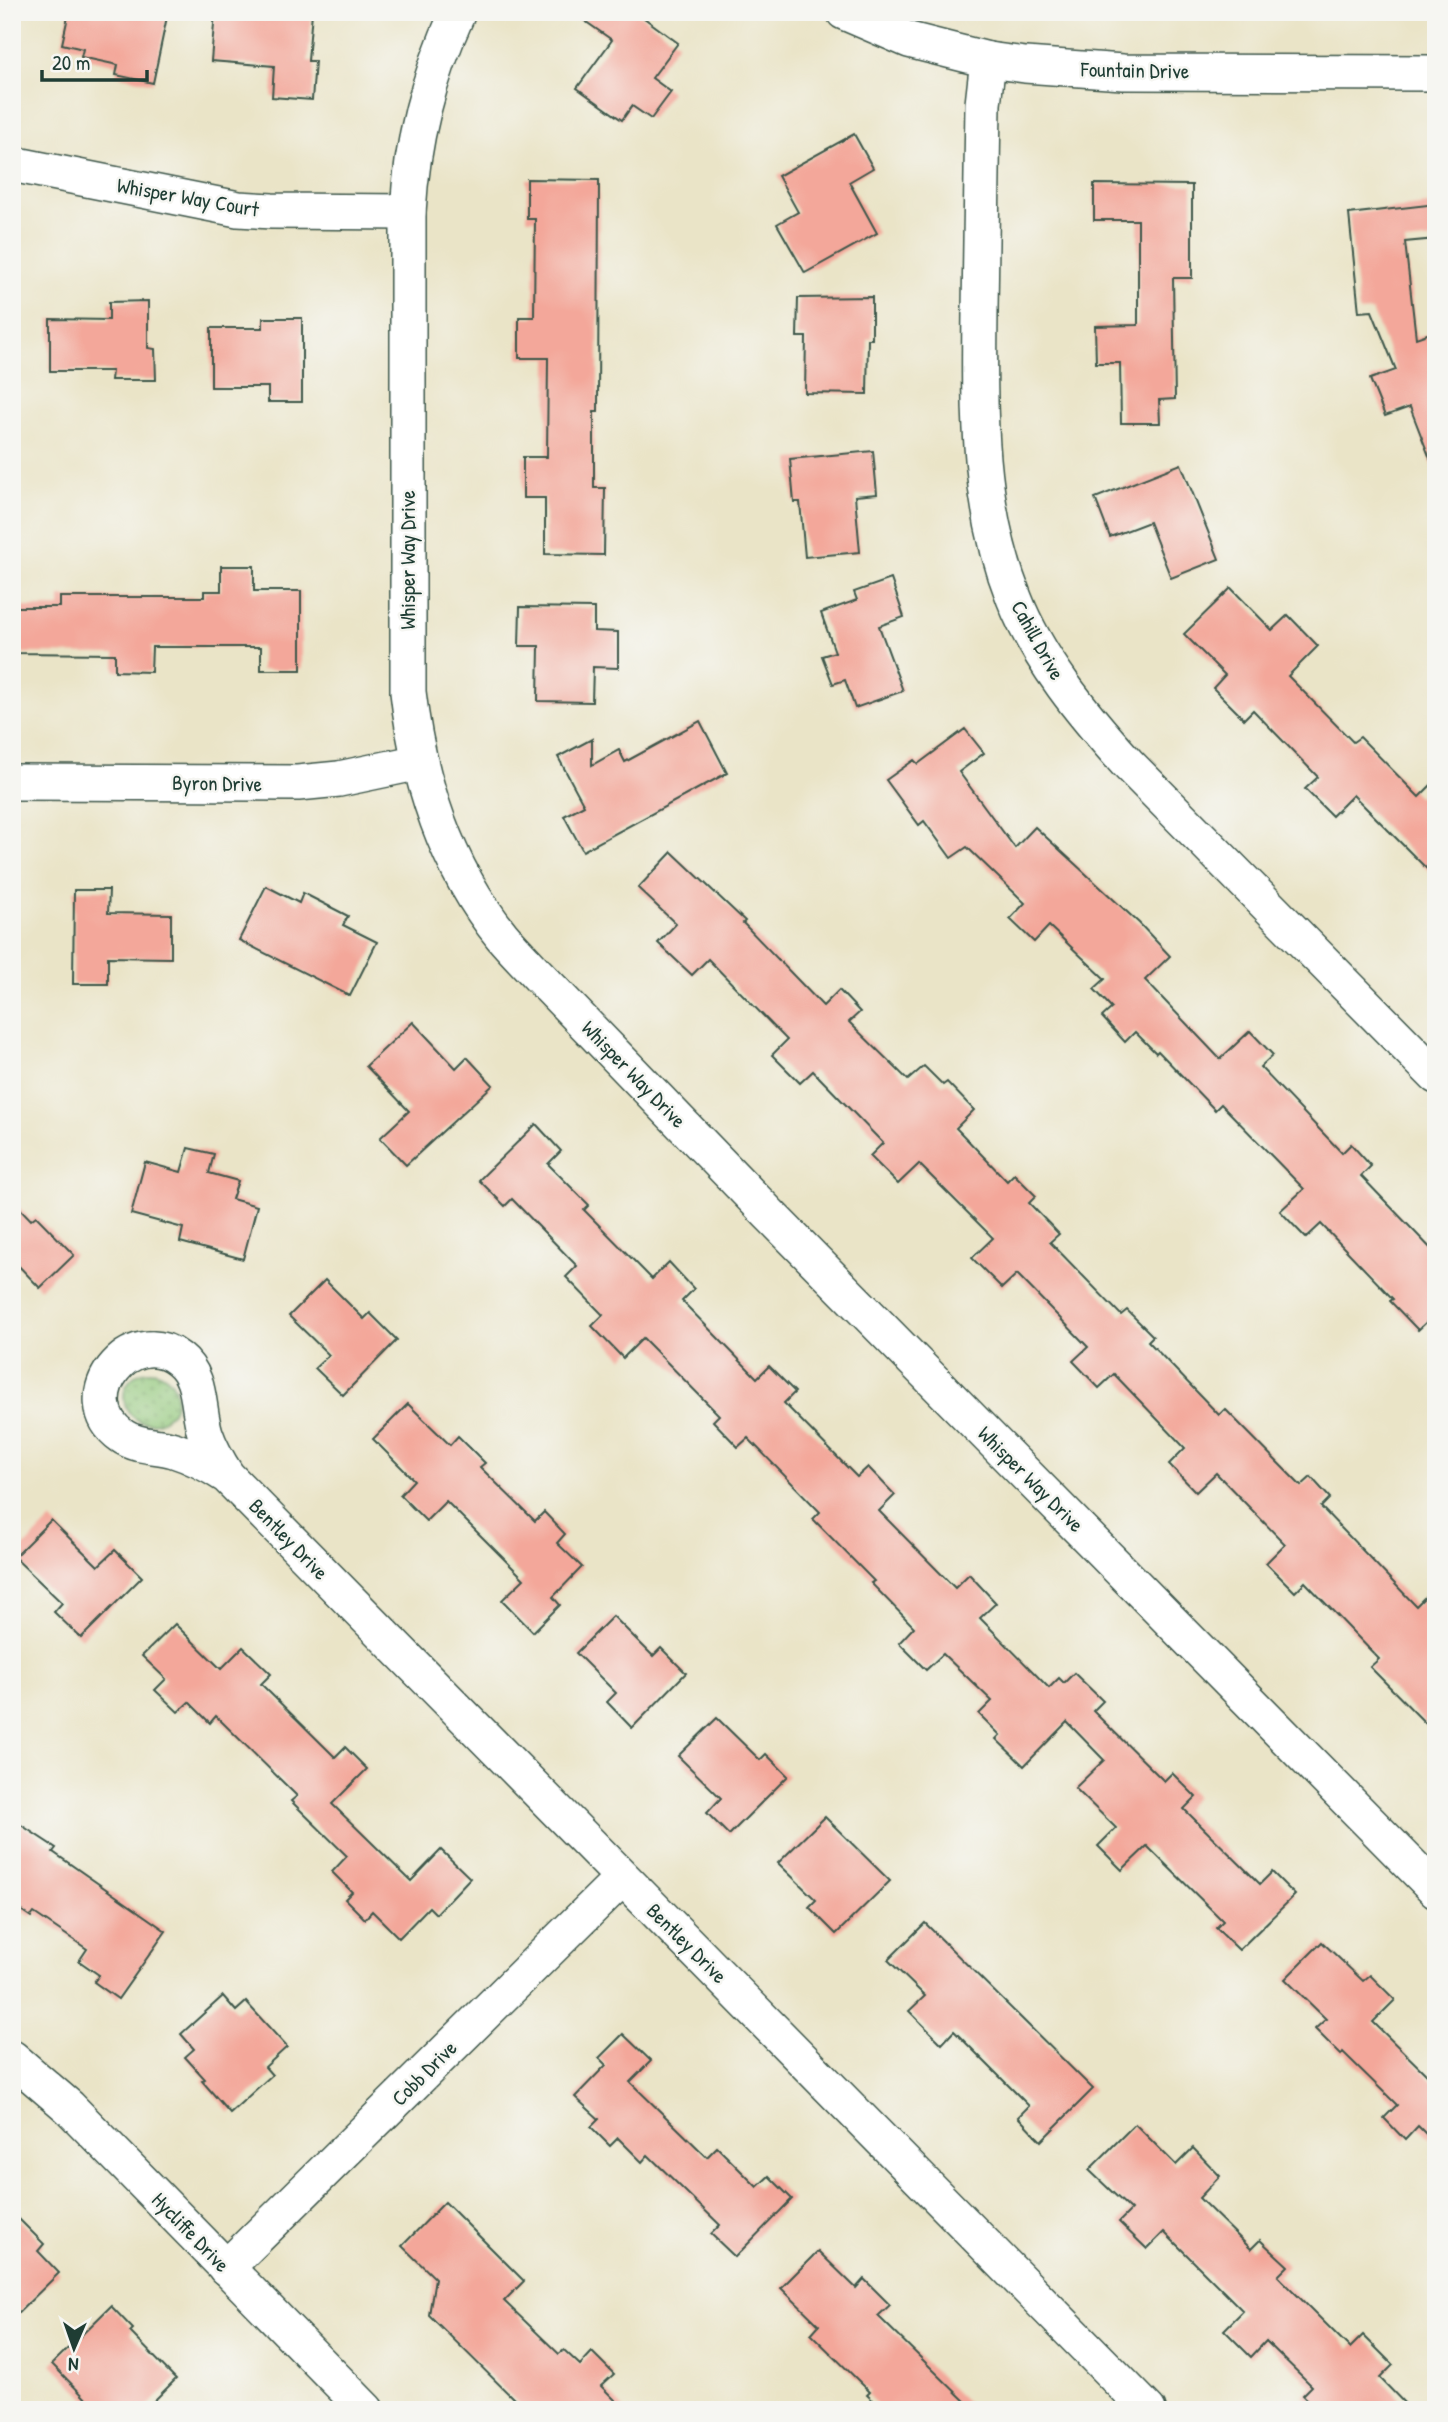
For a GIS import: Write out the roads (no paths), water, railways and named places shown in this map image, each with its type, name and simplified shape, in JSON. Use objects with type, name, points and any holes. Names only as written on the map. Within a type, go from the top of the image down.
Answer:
[{"type":"street","name":"Whisper Way Drive","points":[[458,12],[421,113],[411,165],[408,212],[408,692],[428,795],[446,843],[473,894],[501,934],[535,972],[1436,1889]]},
{"type":"street","name":"Fountain Drive","points":[[844,12],[909,40],[988,60],[1025,65],[1123,72],[1436,73]]},
{"type":"street","name":"Cahill Drive","points":[[988,60],[982,104],[979,399],[984,478],[990,519],[1001,562],[1015,600],[1039,648],[1094,726],[1127,763],[1436,1076]]},
{"type":"street","name":"Whisper Way Court","points":[[12,164],[238,209],[408,212]]},
{"type":"street","name":"Byron Drive","points":[[12,782],[298,783],[339,779],[420,762]]},
{"type":"street","name":"Bentley Drive","points":[[227,1476],[1148,2410]]},
{"type":"street","name":"Cobb Drive","points":[[226,2268],[622,1878]]},
{"type":"street","name":"Hycliffe Drive","points":[[12,2058],[69,2108],[366,2410]]}]
